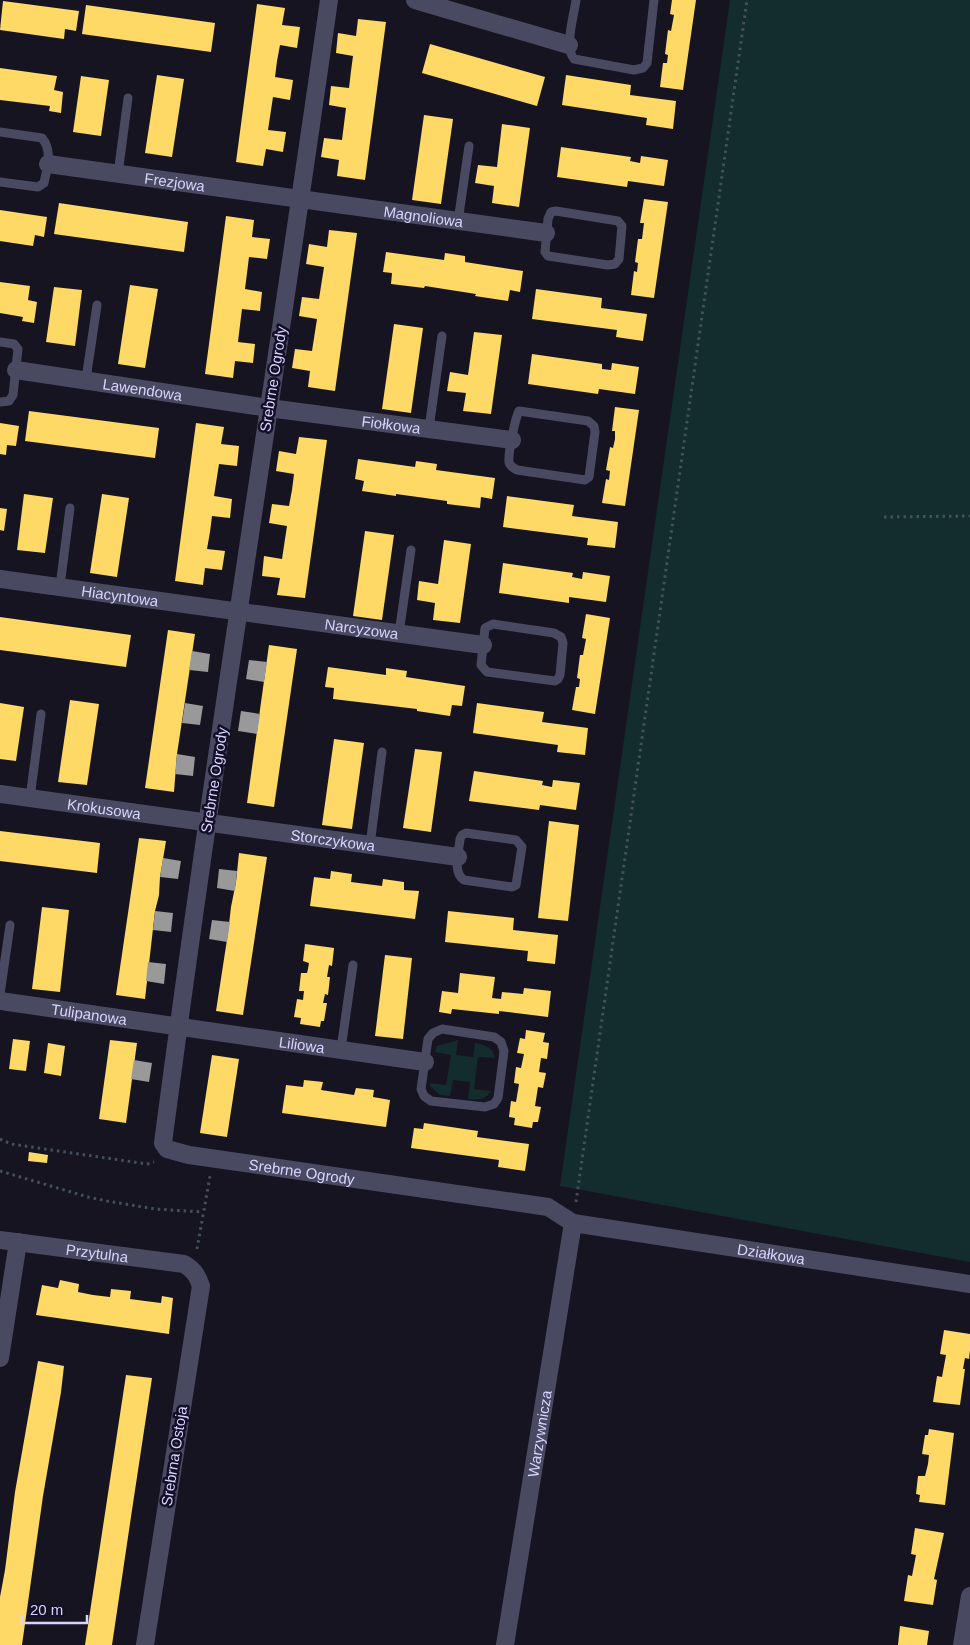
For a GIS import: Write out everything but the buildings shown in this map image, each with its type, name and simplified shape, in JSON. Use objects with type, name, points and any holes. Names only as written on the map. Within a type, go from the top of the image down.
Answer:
[{"type":"street","name":"Srebrne Ogrody","points":[[328,0],[301,198],[268,408],[163,1143],[167,1149],[189,1155],[548,1207],[573,1223]]},
{"type":"street","points":[[416,0],[569,45]]},
{"type":"street","name":"Frezjowa","points":[[48,164],[301,198]]},
{"type":"street","name":"Magnoliowa","points":[[301,198],[546,233]]},
{"type":"street","name":"Lawendowa","points":[[16,370],[86,379],[268,408]]},
{"type":"street","name":"Fiołkowa","points":[[268,408],[512,440]]},
{"type":"street","name":"Hiacyntowa","points":[[0,579],[240,611]]},
{"type":"street","name":"Narcyzowa","points":[[240,611],[483,645]]},
{"type":"street","name":"Krokusowa","points":[[0,794],[208,822]]},
{"type":"street","name":"Storczykowa","points":[[208,822],[458,857]]},
{"type":"street","name":"Tulipanowa","points":[[0,1001],[179,1026]]},
{"type":"street","name":"Liliowa","points":[[179,1026],[425,1062]]},
{"type":"street","name":"Działkowa","points":[[573,1223],[970,1284]]},
{"type":"street","name":"Warzywnicza","points":[[505,1645],[573,1223]]},
{"type":"street","name":"Przytulna","points":[[0,1240],[184,1264],[193,1269]]},
{"type":"street","points":[[0,1358],[18,1242]]},
{"type":"street","name":"Srebrna Ostoja","points":[[145,1645],[201,1286],[198,1276],[193,1269]]},
{"type":"street","points":[[962,1645],[970,1596]]},
{"type":"lane","points":[[576,0],[569,45],[570,55],[574,59],[634,70],[643,68],[647,64],[654,0]]},
{"type":"lane","points":[[118,174],[128,98]]},
{"type":"lane","points":[[0,132],[42,138],[49,151],[44,183],[38,187],[0,182]]},
{"type":"lane","points":[[458,221],[469,146]]},
{"type":"lane","points":[[556,211],[618,221],[622,226],[619,259],[615,264],[608,266],[548,256],[545,252],[546,233],[551,212],[556,211]]},
{"type":"lane","points":[[86,379],[97,304]]},
{"type":"lane","points":[[429,428],[442,336]]},
{"type":"lane","points":[[0,342],[14,344],[18,349],[13,395],[9,401],[0,402]]},
{"type":"lane","points":[[520,411],[588,420],[594,426],[595,432],[589,476],[585,480],[517,470],[511,467],[509,462],[512,440],[517,416],[520,411]]},
{"type":"lane","points":[[60,586],[70,508]]},
{"type":"lane","points":[[400,633],[411,550]]},
{"type":"lane","points":[[489,625],[554,633],[561,637],[563,643],[558,679],[555,681],[486,672],[481,665],[483,645],[485,628],[489,625]]},
{"type":"lane","points":[[30,798],[41,714]]},
{"type":"lane","points":[[370,845],[382,752]]},
{"type":"lane","points":[[466,833],[516,840],[522,847],[516,885],[512,887],[464,880],[456,872],[458,857],[460,839],[466,833]]},
{"type":"lane","points":[[0,994],[10,925]]},
{"type":"lane","points":[[340,1049],[353,965]]},
{"type":"lane","points":[[442,1029],[494,1037],[501,1042],[504,1052],[498,1098],[494,1104],[485,1108],[431,1101],[424,1096],[421,1089],[425,1062],[428,1039],[433,1033],[442,1029]]},
{"type":"path","points":[[573,1223],[747,0]]},
{"type":"path","points":[[884,517],[970,516]]},
{"type":"path","points":[[0,1139],[11,1144],[147,1164],[155,1161],[167,1149]]},
{"type":"path","points":[[193,1269],[213,1158]]},
{"type":"path","points":[[0,1172],[107,1201],[155,1209],[204,1212]]},
{"type":"green space","points":[[730,0],[970,0],[970,1262],[560,1186]]},
{"type":"green space","points":[[458,1040],[456,1055],[473,1057],[475,1043],[488,1047],[494,1054],[495,1058],[478,1057],[474,1089],[491,1091],[484,1098],[468,1099],[470,1082],[453,1080],[450,1096],[440,1095],[430,1086],[430,1083],[446,1085],[451,1055],[435,1052],[437,1046]]}]
